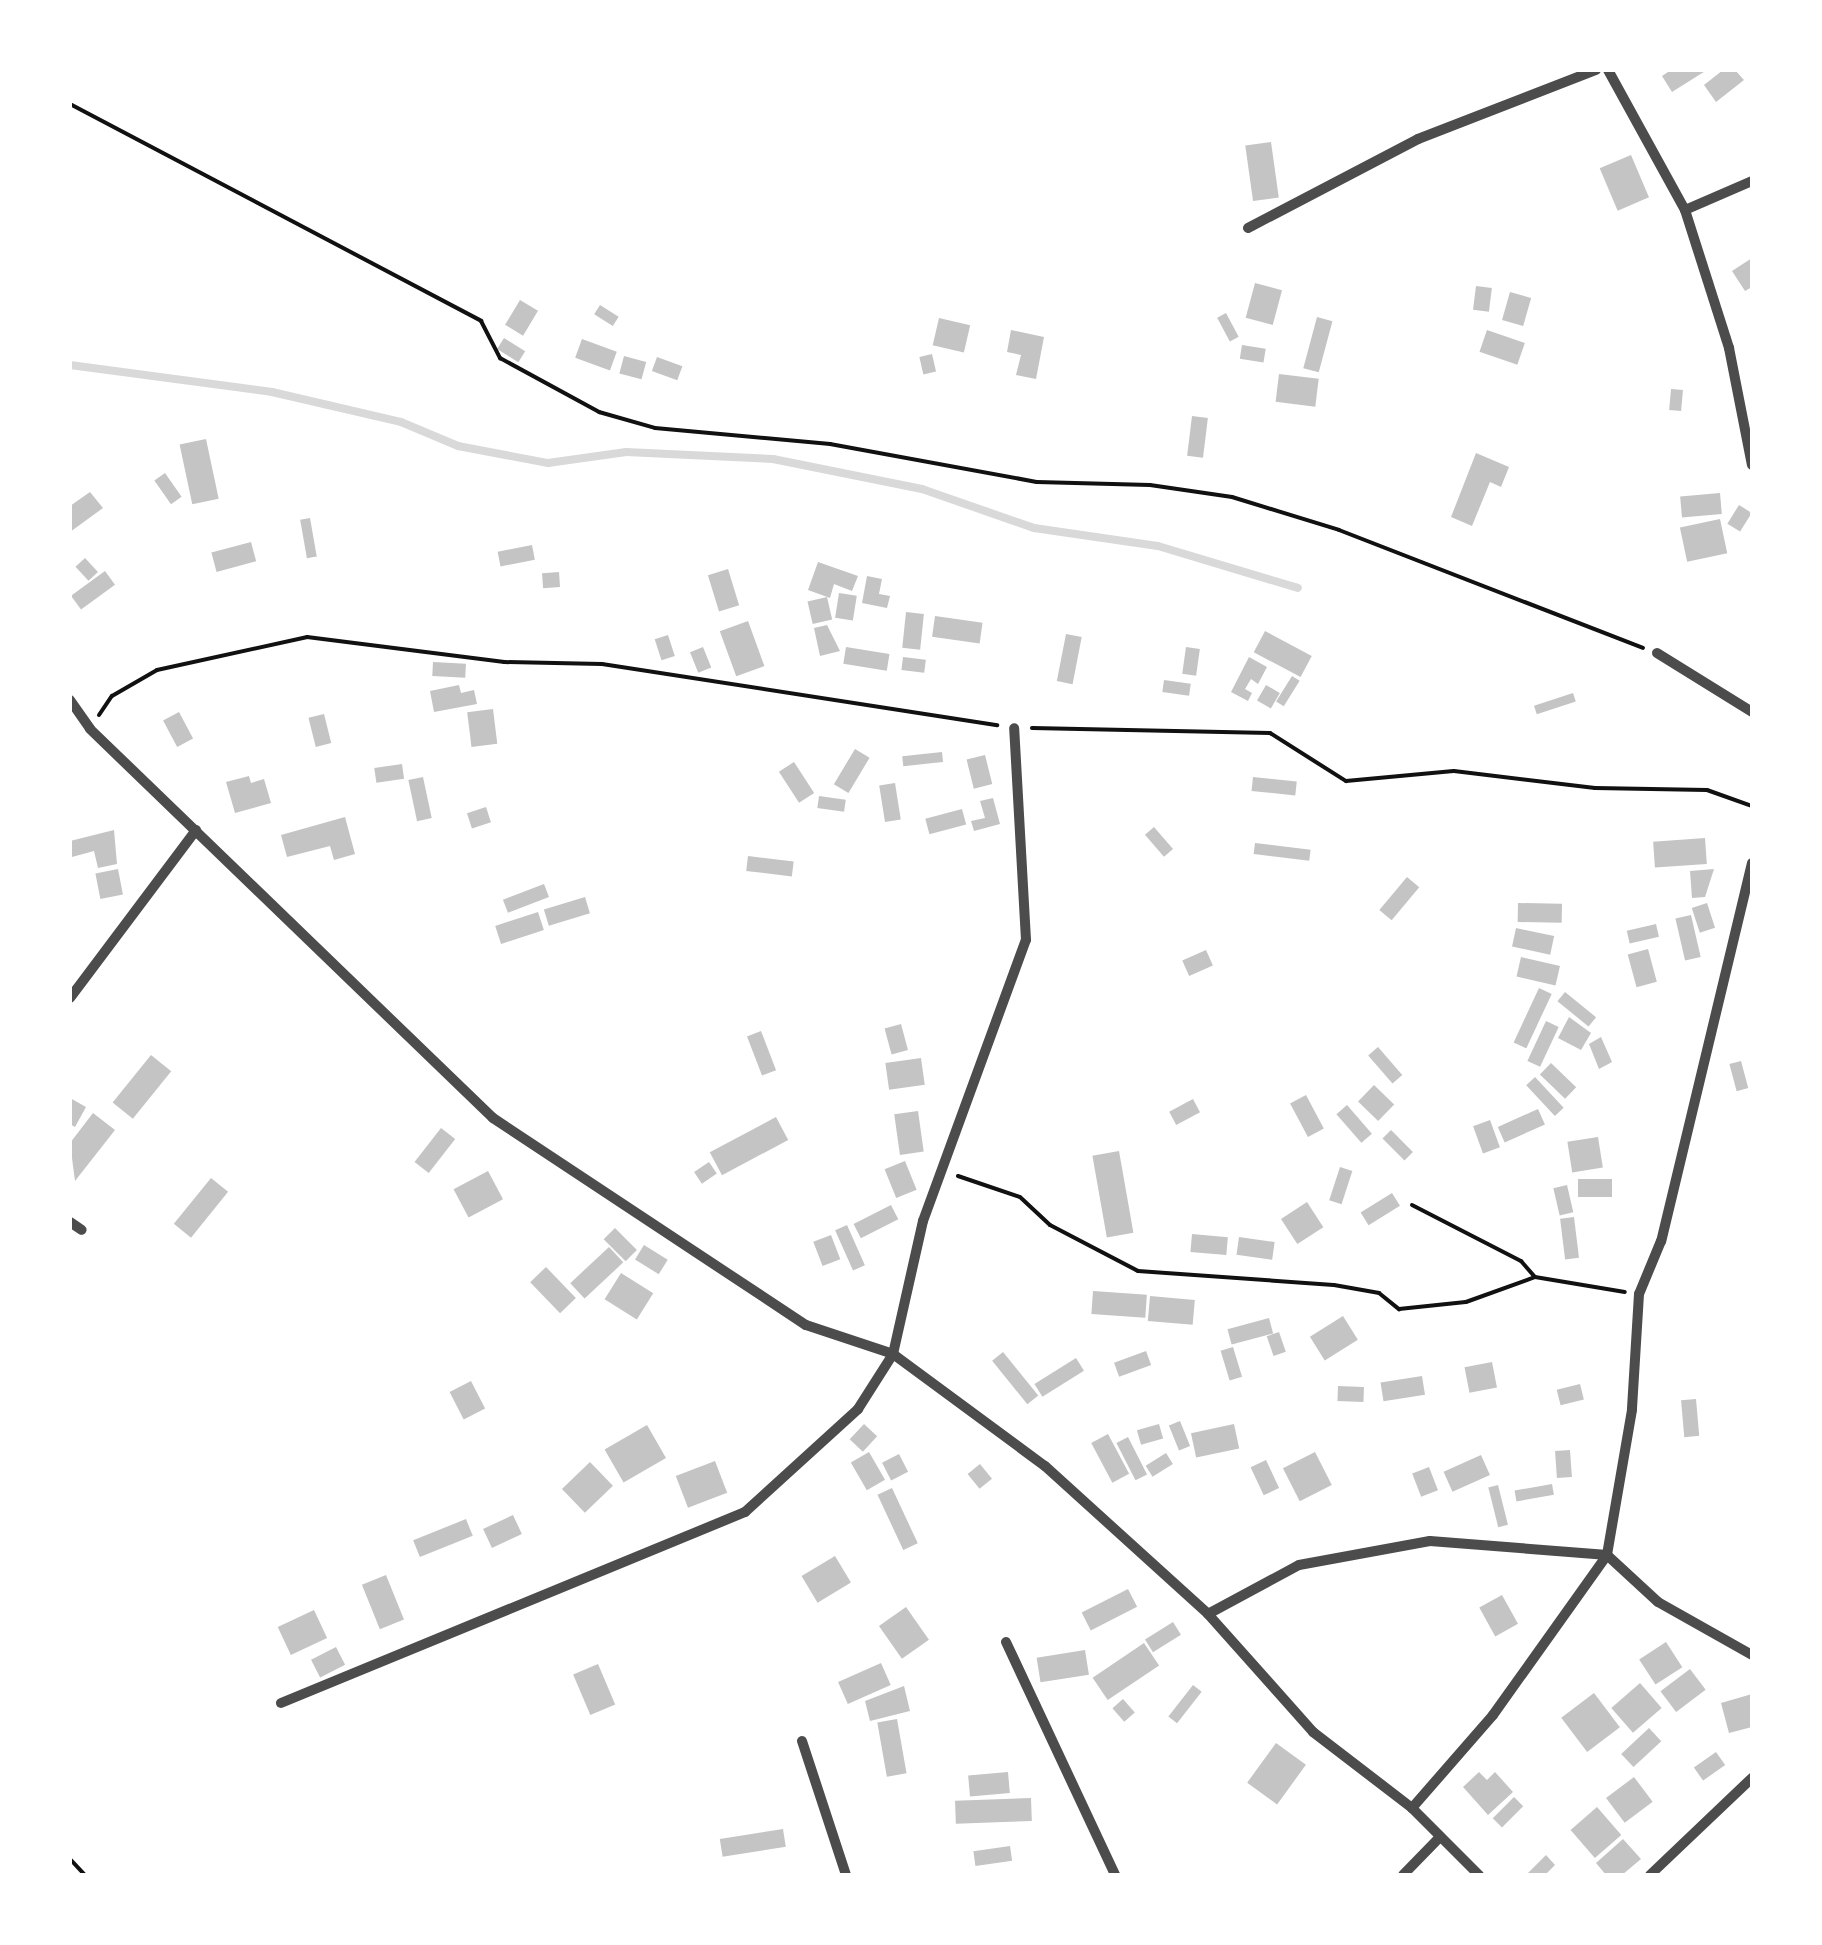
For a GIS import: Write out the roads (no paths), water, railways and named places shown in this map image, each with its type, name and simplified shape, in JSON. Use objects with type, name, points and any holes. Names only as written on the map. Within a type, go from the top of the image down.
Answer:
[{"type":"street","points":[[1248,228],[1418,139],[1596,70]]},
{"type":"street","points":[[1608,70],[1685,210],[1729,348],[1752,465]]},
{"type":"street","points":[[1685,210],[1752,181]]},
{"type":"street","points":[[1657,653],[1752,712]]},
{"type":"street","points":[[70,700],[90,729],[493,1118],[806,1325],[893,1354],[1045,1466],[1208,1614],[1314,1732],[1412,1808],[1479,1875]]},
{"type":"street","points":[[281,1703],[745,1512],[858,1409],[893,1354],[923,1221],[1026,940],[1014,728]]},
{"type":"street","points":[[70,998],[196,830]]},
{"type":"street","points":[[1412,1808],[1493,1716],[1607,1555],[1632,1410],[1640,1294],[1661,1242],[1752,863]]},
{"type":"street","points":[[70,1222],[82,1230]]},
{"type":"street","points":[[1208,1614],[1298,1565],[1430,1541],[1607,1555],[1658,1602],[1752,1655]]},
{"type":"street","points":[[1006,1642],[1116,1875]]},
{"type":"street","points":[[802,1742],[846,1875]]},
{"type":"street","points":[[1650,1875],[1752,1778]]},
{"type":"street","points":[[1403,1875],[1440,1837]]},
{"type":"waterway","points":[[70,365],[272,392],[401,422],[458,446],[548,463],[626,452],[773,459],[922,489],[1034,528],[1158,546],[1298,588]]}]
